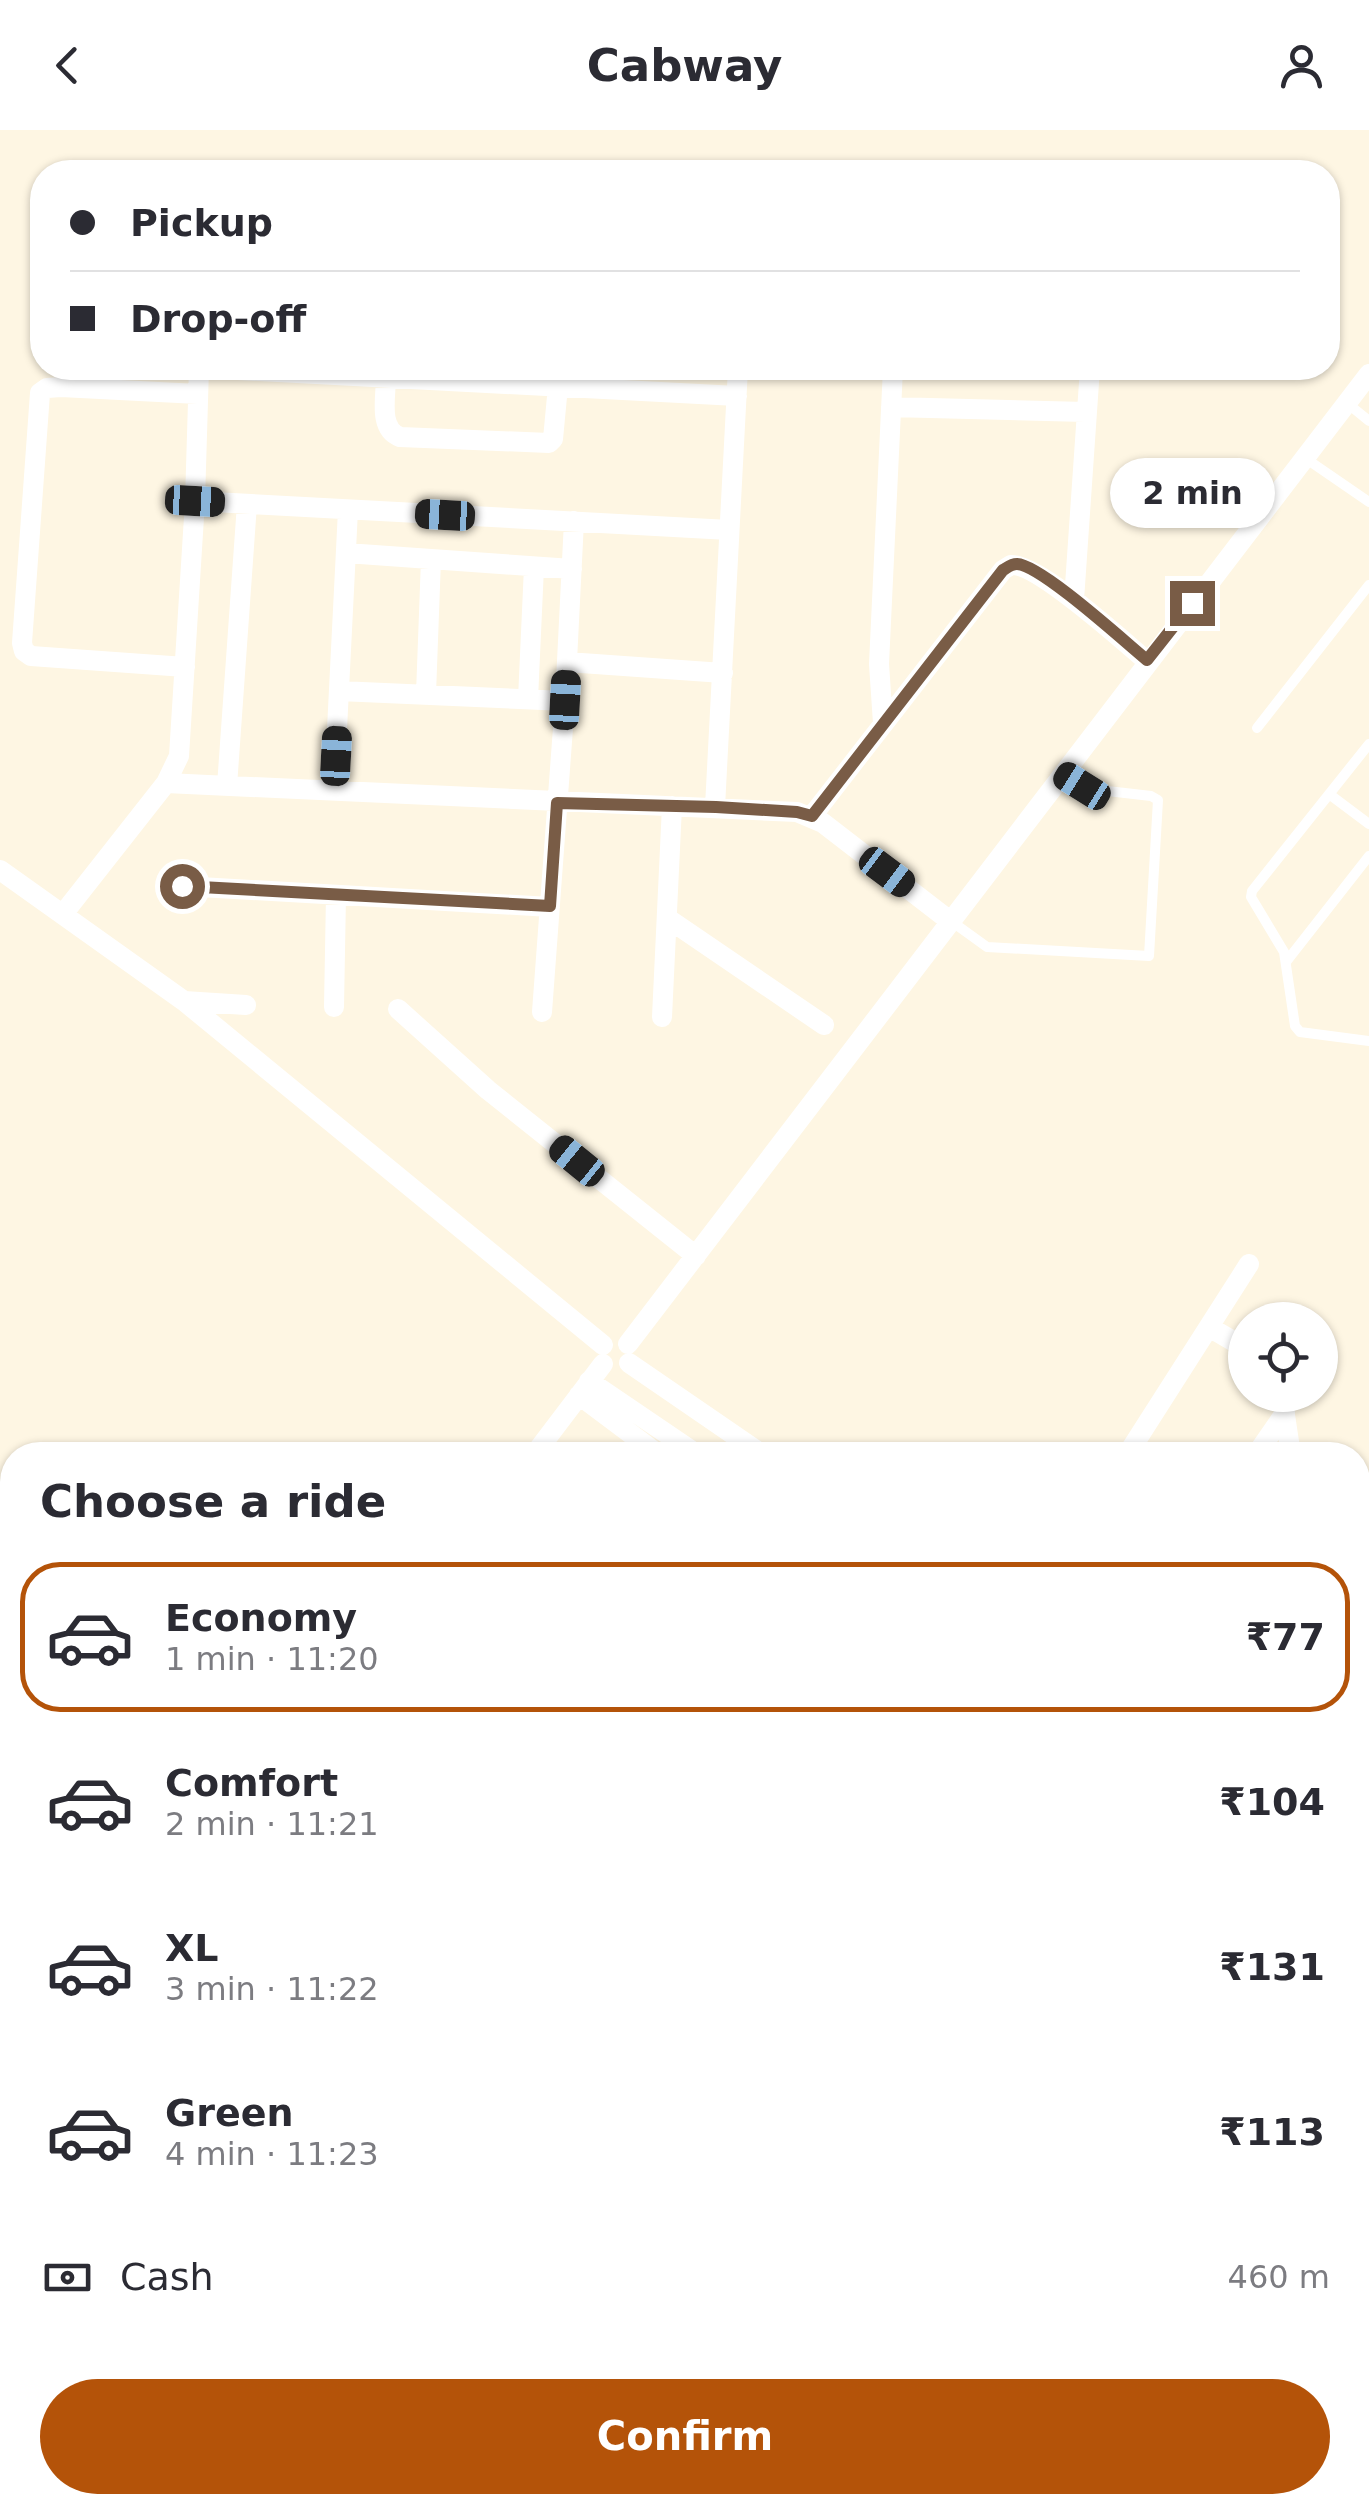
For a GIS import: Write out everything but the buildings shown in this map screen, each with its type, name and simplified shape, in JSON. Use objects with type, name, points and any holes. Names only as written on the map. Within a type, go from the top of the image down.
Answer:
[{"type":"street","points":[[629,1354],[696,1256],[1369,374]]},
{"type":"street","points":[[63,914],[166,784],[181,744],[199,380]]},
{"type":"street","points":[[386,380],[386,426],[391,434],[548,444],[552,439],[558,386]]},
{"type":"street","points":[[429,380],[737,396]]},
{"type":"street","points":[[716,807],[738,380]]},
{"type":"street","points":[[883,723],[879,664],[892,380]]},
{"type":"street","points":[[1074,600],[1089,380]]},
{"type":"street","points":[[186,667],[31,656],[22,644],[40,393],[61,387],[198,394]]},
{"type":"street","points":[[891,408],[1086,412]]},
{"type":"street","points":[[195,501],[729,530]]},
{"type":"street","points":[[227,786],[247,504]]},
{"type":"street","points":[[334,789],[348,510]]},
{"type":"street","points":[[542,1012],[574,522]]},
{"type":"street","points":[[346,553],[572,569]]},
{"type":"street","points":[[426,694],[431,559]]},
{"type":"street","points":[[812,816],[1003,570],[1020,564],[1074,600],[1147,660]]},
{"type":"street","points":[[528,699],[534,567]]},
{"type":"street","points":[[567,662],[722,672]]},
{"type":"street","points":[[339,691],[565,700]]},
{"type":"street","points":[[166,784],[797,812],[812,816],[950,920]]},
{"type":"street","points":[[662,1016],[672,806]]},
{"type":"street","points":[[0,870],[184,1001],[594,1371],[682,1442]]},
{"type":"street","points":[[182,886],[550,906]]},
{"type":"street","points":[[334,1007],[336,895]]},
{"type":"street","points":[[667,918],[824,1025]]},
{"type":"street","points":[[184,1001],[246,1004]]},
{"type":"street","points":[[398,1008],[488,1090],[696,1256]]},
{"type":"street","points":[[1135,1442],[1249,1264]]},
{"type":"street","points":[[1209,1326],[1228,1338]]},
{"type":"street","points":[[543,1442],[594,1371],[611,1339],[620,1339],[629,1354],[746,1442]]},
{"type":"street","points":[[594,1371],[649,1442]]},
{"type":"street","points":[[1263,1442],[1280,1412]]},
{"type":"street","points":[[1285,1412],[1289,1442]]},
{"type":"lane","points":[[1346,403],[1369,422]]},
{"type":"lane","points":[[1304,458],[1369,502]]},
{"type":"lane","points":[[1257,728],[1369,586]]},
{"type":"lane","points":[[1369,744],[1252,891],[1254,905],[1284,952],[1292,1019],[1300,1032],[1369,1041]]},
{"type":"lane","points":[[950,920],[987,947],[1149,956],[1158,800],[1090,788],[1062,773]]},
{"type":"lane","points":[[1329,794],[1369,824]]},
{"type":"lane","points":[[1286,962],[1369,856]]},
{"type":"route","points":[[182,886],[550,906],[557,803],[716,807],[812,816],[1003,570],[1011,565],[1030,569],[1147,660],[1192,603]]}]
